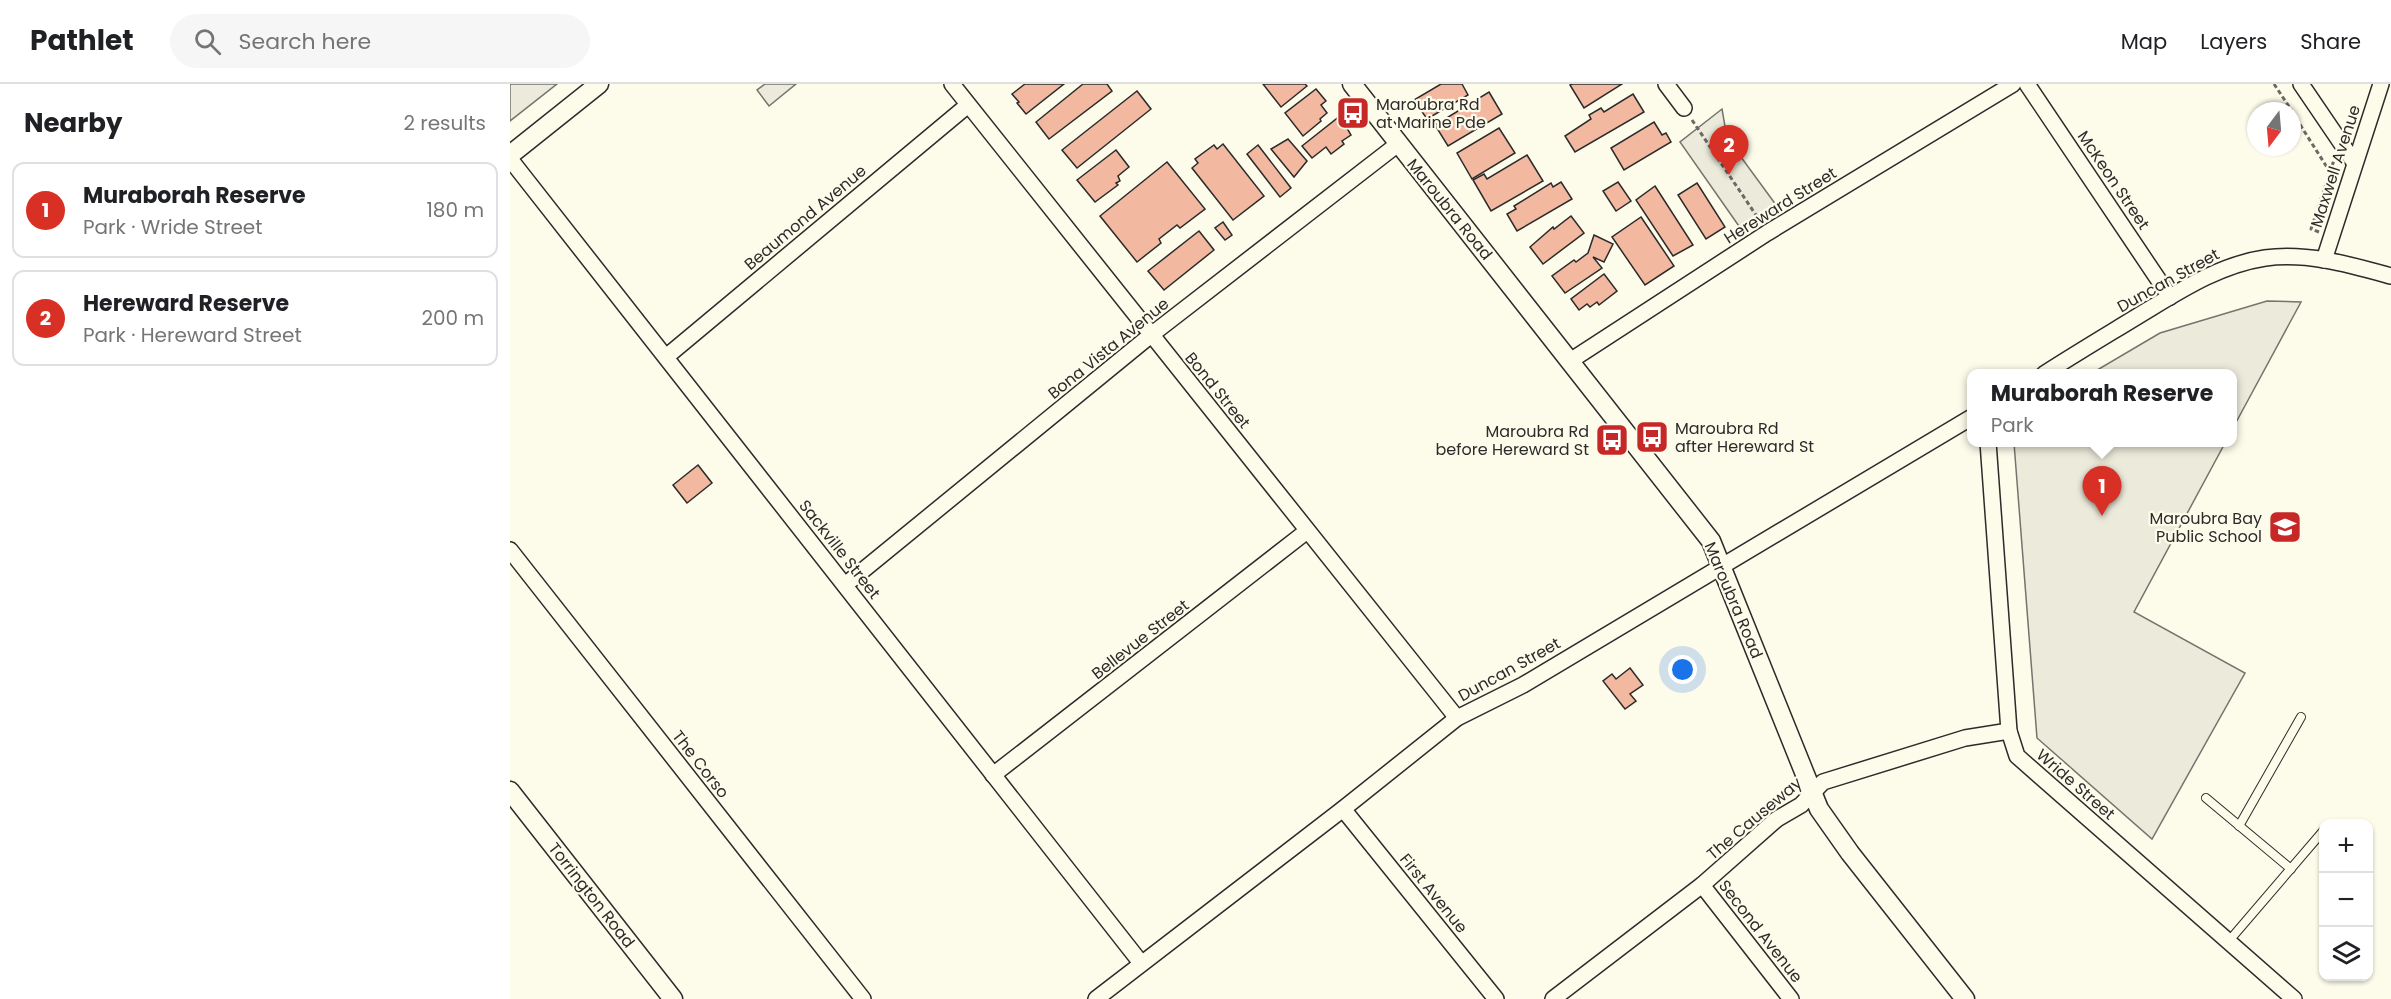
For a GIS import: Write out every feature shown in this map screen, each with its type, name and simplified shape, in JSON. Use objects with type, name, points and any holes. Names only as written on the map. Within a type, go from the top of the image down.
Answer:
[{"type":"street","points":[[510,157],[599,84]]},
{"type":"street","name":"Bond Street","points":[[952,84],[1457,718]]},
{"type":"street","name":"Maroubra Road","points":[[1352,84],[1711,541],[1819,809],[1845,846],[1965,999]]},
{"type":"street","points":[[1666,84],[1684,108]]},
{"type":"street","name":"Hereward Street","points":[[1570,361],[1767,233],[2013,84]]},
{"type":"street","name":"McKeon Street","points":[[2027,84],[2170,297]]},
{"type":"street","points":[[2301,84],[2354,162]]},
{"type":"street","name":"Maxwell Avenue","points":[[2324,260],[2381,84]]},
{"type":"street","name":"Beaumond Avenue","points":[[666,357],[968,105]]},
{"type":"street","name":"Bona Vista Avenue","points":[[845,585],[1151,335],[1398,144]]},
{"type":"street","name":"Sackville Street","points":[[510,157],[1141,963]]},
{"type":"street","name":"Duncan Street","points":[[2052,369],[2206,276],[2235,265],[2266,258],[2292,257],[2324,260],[2391,276]]},
{"type":"street","name":"Duncan Street","points":[[1096,999],[1457,718],[1523,685],[1967,419]]},
{"type":"street","name":"Wride Street","points":[[1988,447],[2009,731],[2018,756],[2294,999]]},
{"type":"street","name":"Bellevue Street","points":[[993,775],[1307,531]]},
{"type":"street","name":"The Corso","points":[[510,550],[863,999]]},
{"type":"street","name":"The Causeway","points":[[1553,999],[1702,885],[1777,819],[1801,805],[1823,782],[1965,738],[2009,731]]},
{"type":"street","name":"Torrington Road","points":[[510,790],[669,998]]},
{"type":"street","name":"First Avenue","points":[[1343,809],[1496,999]]},
{"type":"street","name":"Second Avenue","points":[[1702,885],[1791,999]]},
{"type":"lane","points":[[2239,826],[2301,717]]},
{"type":"lane","points":[[2206,798],[2291,869]]},
{"type":"lane","points":[[2228,942],[2319,836]]},
{"type":"path","points":[[2274,84],[2286,102]]},
{"type":"path","points":[[1684,108],[1767,233]]},
{"type":"path","points":[[2301,125],[2330,172]]},
{"type":"path","points":[[2331,237],[2311,229],[2340,141]]},
{"type":"shaded area","points":[[510,84],[557,84],[510,121]]},
{"type":"shaded area","points":[[765,84],[796,84],[769,106],[757,90]]},
{"type":"shaded area","points":[[1722,109],[1727,138],[1779,209],[1760,222],[1741,229],[1680,142]]},
{"type":"shaded area","points":[[2267,301],[2301,302],[2237,421],[2237,369],[2099,369],[2160,333]]},
{"type":"shaded area","points":[[2014,447],[2223,447],[2134,612],[2245,673],[2152,839],[2037,738]]},
{"type":"building","points":[[1025,84],[1064,84],[1026,114],[1012,94]]},
{"type":"building","points":[[1083,84],[1107,84],[1112,91],[1049,139],[1036,122]]},
{"type":"building","points":[[1263,84],[1305,84],[1307,86],[1281,107]]},
{"type":"building","points":[[1441,84],[1462,84],[1468,95],[1427,119],[1414,100]]},
{"type":"building","points":[[1622,84],[1584,108],[1570,85]]},
{"type":"building","points":[[1316,89],[1326,101],[1321,105],[1327,113],[1303,136],[1285,113]]},
{"type":"building","points":[[1137,91],[1151,109],[1077,168],[1062,150]]},
{"type":"building","points":[[1489,92],[1502,114],[1448,146],[1435,125]]},
{"type":"building","points":[[1633,94],[1644,112],[1575,152],[1565,136],[1591,119],[1589,115],[1601,108],[1604,112]]},
{"type":"building","points":[[1340,116],[1351,135],[1342,141],[1344,144],[1331,154],[1326,147],[1312,158],[1302,146]]},
{"type":"building","points":[[1654,122],[1662,135],[1666,133],[1671,142],[1624,170],[1611,148]]},
{"type":"building","points":[[1499,128],[1515,153],[1472,179],[1457,153]]},
{"type":"building","points":[[1288,139],[1307,161],[1294,177],[1271,149]]},
{"type":"building","points":[[1223,144],[1264,196],[1233,220],[1192,168],[1198,163],[1195,159],[1214,145],[1217,149]]},
{"type":"building","points":[[1258,145],[1291,188],[1280,197],[1247,154]]},
{"type":"building","points":[[1116,150],[1129,167],[1118,176],[1120,181],[1116,183],[1118,185],[1095,202],[1077,180]]},
{"type":"building","points":[[1527,155],[1543,181],[1491,211],[1473,180],[1484,174],[1487,179]]},
{"type":"building","points":[[1167,162],[1205,209],[1180,228],[1177,225],[1159,239],[1161,243],[1137,262],[1100,216]]},
{"type":"building","points":[[1561,182],[1572,199],[1517,231],[1507,214],[1516,209],[1514,206],[1551,183],[1553,187]]},
{"type":"building","points":[[1618,182],[1631,201],[1616,211],[1603,191]]},
{"type":"building","points":[[1697,183],[1725,227],[1706,239],[1678,195]]},
{"type":"building","points":[[1655,186],[1693,245],[1673,256],[1636,200]]},
{"type":"building","points":[[1571,216],[1584,233],[1543,264],[1530,247],[1553,227],[1554,229]]},
{"type":"building","points":[[1641,217],[1674,266],[1645,285],[1612,237]]},
{"type":"building","points":[[1223,222],[1232,235],[1225,240],[1215,228]]},
{"type":"building","points":[[1199,231],[1214,250],[1164,290],[1148,271]]},
{"type":"building","points":[[1594,235],[1613,244],[1604,262],[1593,257],[1602,268],[1565,293],[1552,276],[1588,253]]},
{"type":"building","points":[[1604,274],[1617,291],[1599,305],[1597,302],[1590,307],[1587,304],[1579,310],[1571,299]]},
{"type":"building","points":[[698,465],[712,483],[687,503],[673,485]]},
{"type":"building","points":[[1630,668],[1643,685],[1630,694],[1636,701],[1625,709],[1603,681],[1612,674],[1616,679]]},
{"type":"place","name":"Maroubra Rd at Marine Pde","points":[[1353,113]]},
{"type":"place","name":"Hereward Reserve","points":[[1729,175]]},
{"type":"place","name":"Maroubra Rd after Hereward St","points":[[1652,437]]},
{"type":"place","name":"Maroubra Rd before Hereward St","points":[[1612,440]]},
{"type":"place","name":"Muraborah Reserve","points":[[2102,516]]},
{"type":"place","name":"Maroubra Bay Public School","points":[[2285,527]]}]
